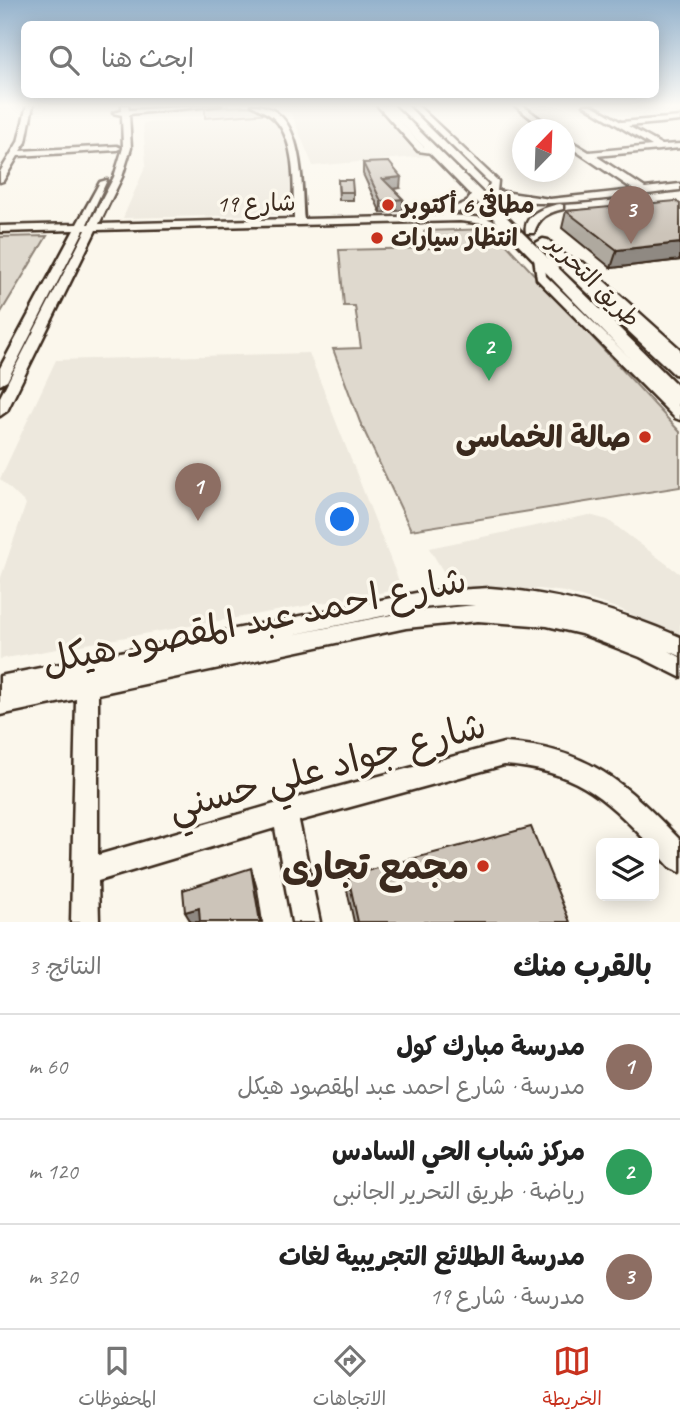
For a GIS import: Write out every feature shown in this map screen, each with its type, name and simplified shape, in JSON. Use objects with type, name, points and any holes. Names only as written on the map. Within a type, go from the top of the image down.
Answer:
[{"type":"street","points":[[0,179],[19,148]]},
{"type":"street","points":[[17,154],[117,148]]},
{"type":"street","points":[[0,411],[87,225],[117,148]]},
{"type":"street","points":[[0,381],[124,162],[127,148]]},
{"type":"street","points":[[291,148],[299,219]]},
{"type":"street","points":[[420,148],[436,152]]},
{"type":"street","name":"طريق التحرير","points":[[433,148],[583,304],[680,399]]},
{"type":"street","name":"طريق التحرير","points":[[443,148],[680,370]]},
{"type":"street","points":[[575,148],[583,155],[661,148]]},
{"type":"street","points":[[575,151],[642,193]]},
{"type":"street","points":[[492,192],[527,201],[550,202],[680,189]]},
{"type":"street","points":[[527,201],[523,203],[526,206],[550,209],[642,193]]},
{"type":"street","points":[[461,209],[474,201],[476,194]]},
{"type":"street","points":[[461,209],[472,213],[471,219]]},
{"type":"street","name":"شارع 19","points":[[0,227],[401,219],[439,215],[461,209]]},
{"type":"street","points":[[530,231],[533,220],[550,209]]},
{"type":"street","name":"شارع 19","points":[[87,225],[299,219],[471,219],[493,222],[512,230]]},
{"type":"street","points":[[557,257],[580,265],[680,356]]},
{"type":"street","points":[[539,258],[541,277],[680,415]]},
{"type":"street","points":[[583,304],[595,304],[604,299]]},
{"type":"street","points":[[605,326],[612,320],[629,322]]},
{"type":"street","name":"شارع احمد عبد المقصود هيكل","points":[[0,686],[422,600],[457,596],[518,597],[568,604],[606,615],[679,659]]},
{"type":"street","name":"شارع احمد عبد المقصود هيكل","points":[[0,705],[460,611],[527,614],[563,621],[679,659]]},
{"type":"street","points":[[85,922],[86,687]]},
{"type":"street","name":"شارع جواد علي حسني","points":[[85,872],[285,813],[503,754],[537,755],[571,766],[603,783],[680,859]]},
{"type":"street","points":[[285,813],[306,922]]},
{"type":"shaded area","points":[[145,148],[291,148],[296,214],[123,218],[146,165]]},
{"type":"shaded area","points":[[306,148],[419,148],[428,156],[313,166]]},
{"type":"shaded area","points":[[492,229],[680,432],[680,487],[411,530],[360,422],[333,349],[361,348],[355,306],[344,306],[339,250],[429,248],[424,231]]},
{"type":"shaded area","points":[[47,236],[0,314],[0,237]]},
{"type":"shaded area","points":[[309,353],[402,589],[0,659],[0,580],[26,504],[0,479],[56,360]]},
{"type":"shaded area","points":[[589,515],[608,520],[680,574],[680,638],[620,609],[565,592],[540,589],[454,589],[429,548]]},
{"type":"building","points":[[389,162],[401,177],[383,179],[403,199],[381,201],[363,163]]},
{"type":"building","points":[[338,180],[352,180],[353,192],[339,192]]},
{"type":"building","points":[[676,201],[680,204],[680,243],[617,250],[566,211]]},
{"type":"building","name":"مجمع تجارى","points":[[531,827],[570,922],[358,922],[348,876]]},
{"type":"building","points":[[251,868],[260,922],[200,922],[199,908],[185,912],[183,890]]},
{"type":"place","name":"مطافئ 6 أكتوبر","points":[[388,205]]},
{"type":"place","name":"انتظار سيارات","points":[[377,238]]},
{"type":"place","name":"مدرسة الطلائع التجريبية لغات","points":[[631,244]]},
{"type":"place","name":"مركز شباب الحي السادس","points":[[489,381]]},
{"type":"place","name":"صالة الخماسى","points":[[645,437]]},
{"type":"place","name":"مدرسة مبارك كول","points":[[198,521]]},
{"type":"place","name":"مجمع تجارى","points":[[483,866]]}]
